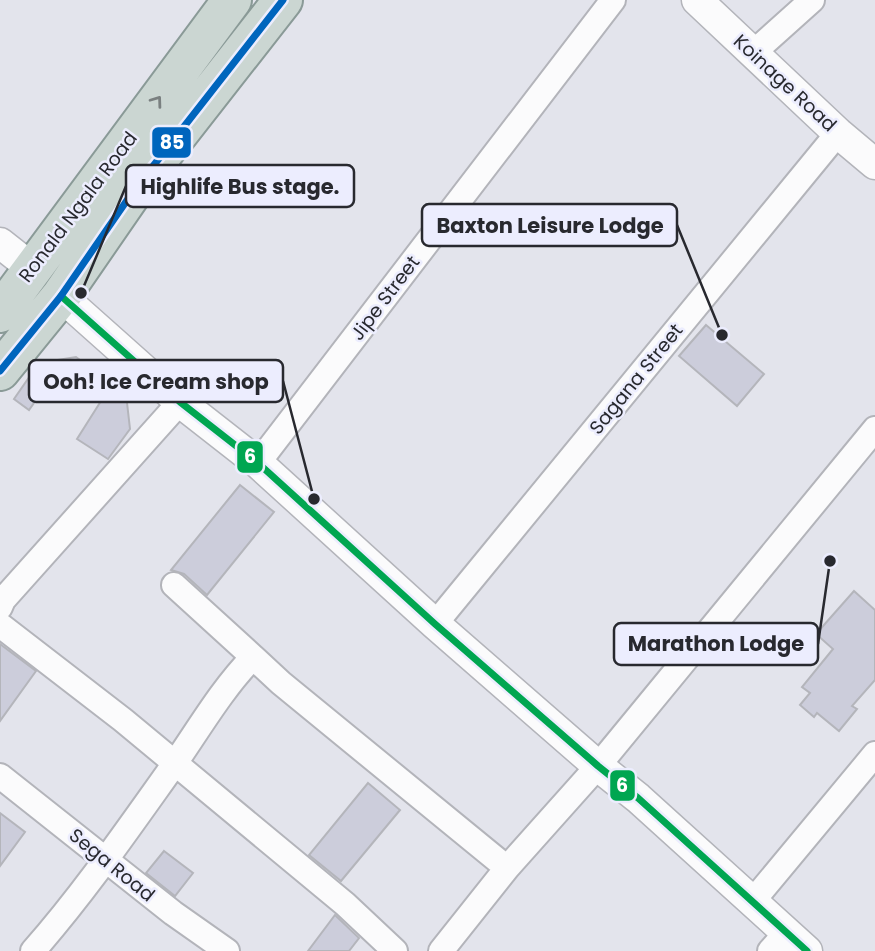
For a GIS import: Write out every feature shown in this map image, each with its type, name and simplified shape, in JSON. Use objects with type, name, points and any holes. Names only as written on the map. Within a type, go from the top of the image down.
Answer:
[{"type":"highway","name":"Ronald Ngala Road","points":[[0,313],[232,0]]},
{"type":"highway","name":"Ronald Ngala Road","points":[[0,372],[61,296],[132,193],[283,0]]},
{"type":"street","name":"Jipe Street","points":[[258,463],[614,0]]},
{"type":"street","name":"Koinage Road","points":[[697,0],[838,133],[875,164]]},
{"type":"street","points":[[753,53],[811,0]]},
{"type":"street","name":"Sagana Street","points":[[435,624],[838,133]]},
{"type":"street","points":[[0,243],[33,269]]},
{"type":"street","points":[[61,296],[180,402],[258,463],[435,624],[598,766],[638,797],[752,902],[788,945]]},
{"type":"street","points":[[0,607],[3,600],[180,402]]},
{"type":"street","points":[[441,951],[507,868],[598,766],[875,429]]},
{"type":"street","points":[[174,585],[281,683],[507,868]]},
{"type":"street","points":[[0,625],[174,763],[345,904],[395,951]]},
{"type":"street","points":[[43,948],[217,698],[253,657]]},
{"type":"street","points":[[752,902],[875,754]]},
{"type":"street","name":"Sega Road","points":[[0,776],[173,913],[227,951]]},
{"type":"building","points":[[706,325],[764,374],[737,406],[679,356]]},
{"type":"building","points":[[76,357],[126,394],[130,429],[108,459],[77,439],[101,401],[71,379],[48,383],[29,410],[14,399],[39,363]]},
{"type":"building","points":[[240,485],[274,512],[207,595],[184,574],[171,570]]},
{"type":"building","points":[[854,591],[875,610],[875,680],[852,706],[857,709],[839,731],[817,713],[814,717],[800,705],[810,693],[802,687],[833,649],[816,634]]},
{"type":"building","points":[[0,644],[36,671],[0,721]]},
{"type":"building","points":[[368,783],[400,810],[341,881],[309,855]]},
{"type":"building","points":[[0,813],[25,832],[0,866]]},
{"type":"building","points":[[164,851],[193,873],[175,896],[146,873]]},
{"type":"building","points":[[335,915],[359,938],[349,951],[308,951]]},
{"type":"transit line","name":"85","points":[[0,371],[61,296],[132,193],[283,0]]},
{"type":"transit line","name":"6","points":[[61,296],[180,402],[258,463],[435,624],[638,798],[807,951]]},
{"type":"place","name":"Highlife Bus stage.","points":[[81,293]]},
{"type":"place","name":"Baxton Leisure Lodge","points":[[722,335]]},
{"type":"place","name":"Ooh! Ice Cream shop","points":[[314,499]]},
{"type":"place","name":"Marathon Lodge","points":[[830,561]]}]
